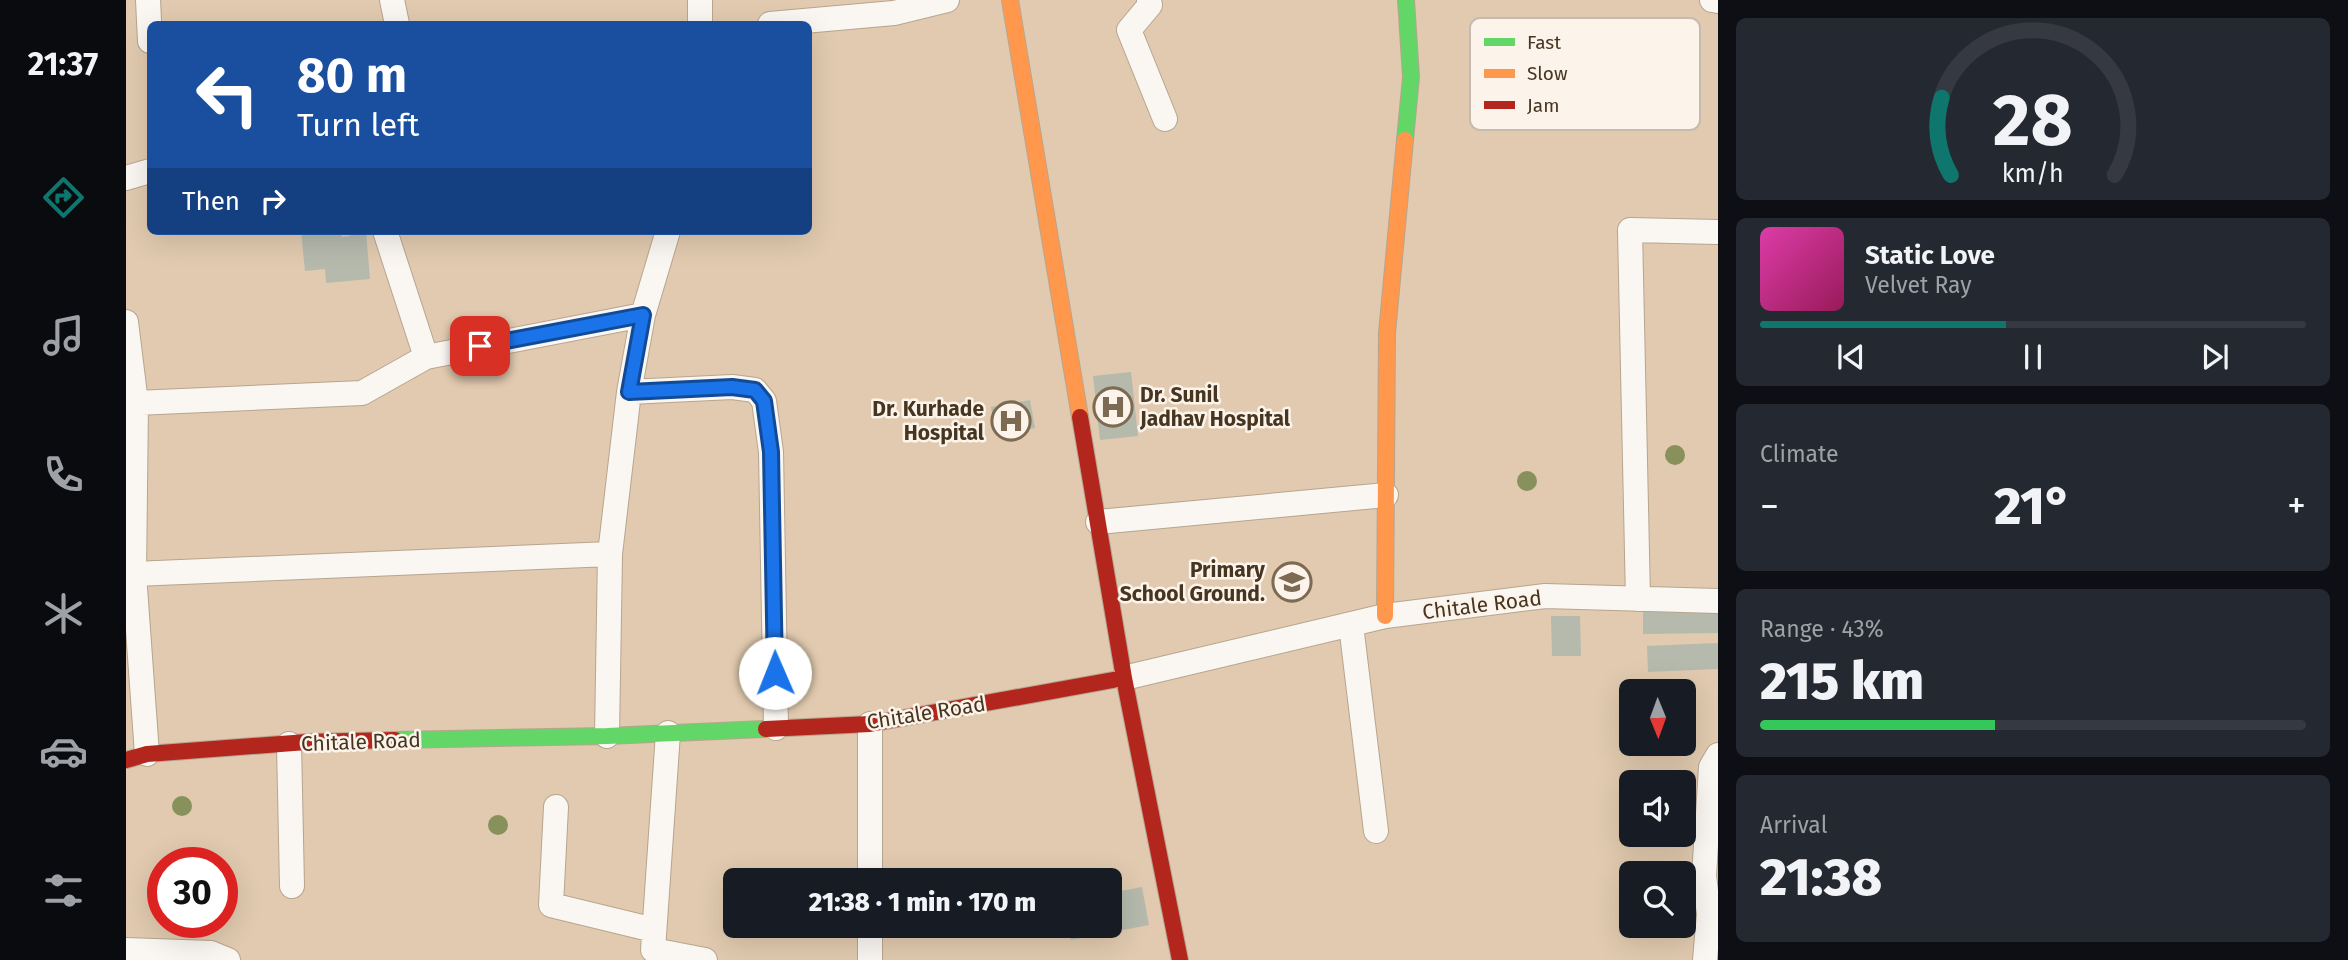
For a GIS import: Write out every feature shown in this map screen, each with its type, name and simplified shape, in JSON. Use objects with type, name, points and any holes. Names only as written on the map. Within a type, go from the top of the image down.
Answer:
[{"type":"street","points":[[148,0],[149,21]]},
{"type":"street","points":[[392,0],[396,21]]},
{"type":"street","points":[[699,21],[700,0]]},
{"type":"street","points":[[804,21],[894,13],[947,0]]},
{"type":"street","points":[[1010,0],[1124,678],[1180,960]]},
{"type":"street","points":[[1149,0],[1150,5],[1129,30],[1165,119]]},
{"type":"street","points":[[1385,617],[1387,332],[1411,77],[1406,0]]},
{"type":"street","points":[[1713,0],[1718,1]]},
{"type":"street","points":[[126,178],[147,171]]},
{"type":"street","points":[[1639,599],[1630,230],[1718,232]]},
{"type":"street","points":[[393,235],[426,357]]},
{"type":"street","points":[[607,736],[610,554],[629,392],[643,315],[667,235]]},
{"type":"street","points":[[136,404],[362,393],[426,357],[643,315]]},
{"type":"street","points":[[126,322],[136,404],[136,757]]},
{"type":"street","points":[[629,392],[732,387],[755,390],[764,401],[771,452],[776,728]]},
{"type":"street","points":[[1098,522],[1386,495]]},
{"type":"street","points":[[134,574],[610,554]]},
{"type":"street","name":"Chitale Road","points":[[136,757],[289,744],[607,736],[870,724],[1124,678],[1385,617],[1545,596],[1718,601]]},
{"type":"street","points":[[1351,625],[1376,831]]},
{"type":"street","points":[[870,724],[870,868]]},
{"type":"street","points":[[668,733],[653,950],[705,960]]},
{"type":"street","points":[[289,744],[292,886]]},
{"type":"street","points":[[1705,960],[1709,914],[1704,876],[1710,781],[1711,768],[1718,755]]},
{"type":"street","points":[[556,807],[551,905],[654,930]]},
{"type":"street","points":[[870,938],[870,960]]},
{"type":"street","points":[[126,950],[211,953],[228,960]]},
{"type":"building","points":[[301,235],[366,235],[370,279],[326,283],[325,269],[305,271]]},
{"type":"building","points":[[1131,372],[1138,436],[1100,440],[1093,376]]},
{"type":"building","points":[[1030,400],[1035,428],[996,435],[991,407]]},
{"type":"building","points":[[1718,609],[1718,633],[1643,634],[1643,610]]},
{"type":"building","points":[[1551,616],[1580,616],[1581,656],[1552,656]]},
{"type":"building","points":[[1718,643],[1718,669],[1648,672],[1647,646]]},
{"type":"building","points":[[1142,887],[1149,925],[1122,930],[1122,891]]},
{"type":"traffic: fast","points":[[1405,140],[1411,77],[1406,0]]},
{"type":"traffic: fast","points":[[395,740],[607,736],[766,729]]},
{"type":"traffic: slow","points":[[1010,0],[1080,417]]},
{"type":"traffic: slow","points":[[1385,616],[1387,333],[1405,140]]},
{"type":"traffic: jam","points":[[1080,417],[1124,678],[1180,960]]},
{"type":"traffic: jam","points":[[766,729],[870,724],[1124,678]]},
{"type":"traffic: jam","points":[[126,760],[147,754],[307,742],[395,740]]},
{"type":"place","name":"Dr. Sunil Jadhav Hospital","points":[[1113,407]]},
{"type":"place","name":"Dr. Kurhade Hospital","points":[[1011,421]]},
{"type":"place","name":"Primary School Ground.","points":[[1292,582]]},
{"type":"route","points":[[480,346],[643,315],[629,392],[732,387],[755,390],[764,401],[771,452],[775,673]]}]
